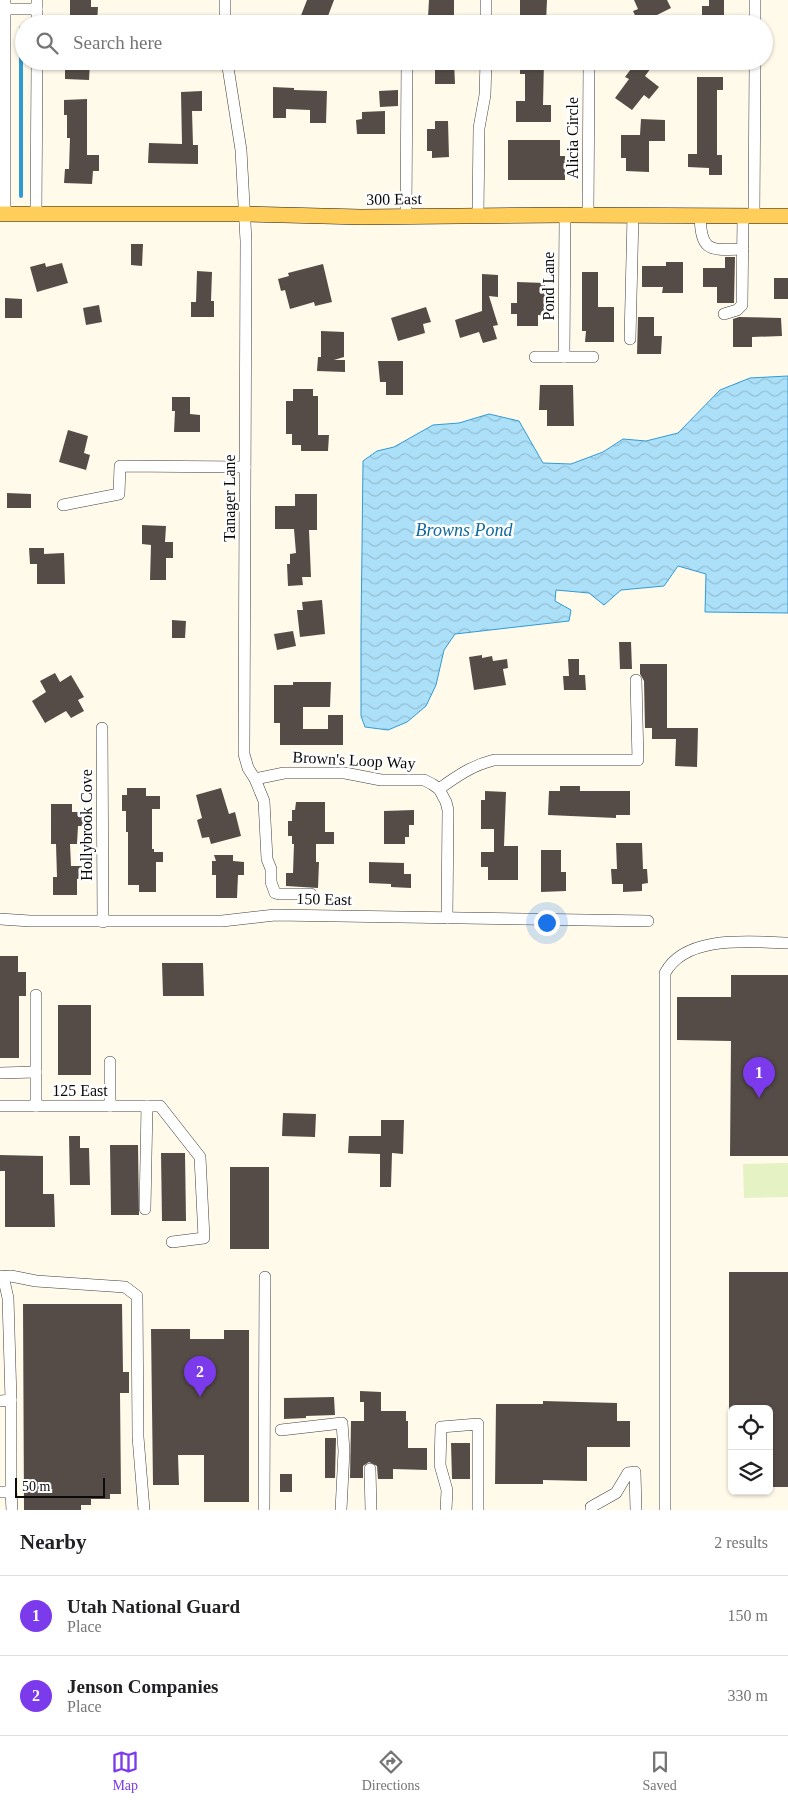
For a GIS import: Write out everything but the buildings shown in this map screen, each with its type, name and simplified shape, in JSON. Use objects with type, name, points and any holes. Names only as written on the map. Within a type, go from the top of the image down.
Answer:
[{"type":"main road","name":"300 East","points":[[3,214],[788,216]]},
{"type":"street","points":[[225,0],[225,15]]},
{"type":"street","points":[[486,0],[486,15]]},
{"type":"street","points":[[754,0],[754,15]]},
{"type":"street","points":[[3,214],[5,5],[37,5]]},
{"type":"street","points":[[36,214],[37,70]]},
{"type":"street","name":"Tanager Lane","points":[[228,70],[240,143],[246,240],[244,754],[248,768],[255,778],[264,801],[267,859],[271,869],[272,888],[275,893],[279,894],[311,894]]},
{"type":"street","points":[[406,216],[407,70]]},
{"type":"street","points":[[478,215],[479,128],[485,95],[486,70]]},
{"type":"street","name":"Alicia Circle","points":[[588,215],[589,70]]},
{"type":"street","points":[[724,314],[737,310],[742,305],[743,249],[749,216],[754,70]]},
{"type":"street","name":"Pond Lane","points":[[564,357],[565,215]]},
{"type":"street","points":[[630,339],[633,215]]},
{"type":"street","points":[[700,215],[701,234],[704,242],[710,247],[743,249]]},
{"type":"street","points":[[535,357],[593,357]]},
{"type":"street","points":[[63,505],[119,494],[120,466],[245,467]]},
{"type":"street","points":[[447,918],[448,810],[439,789],[467,769],[480,763],[494,760],[638,760],[636,680]]},
{"type":"street","name":"Hollybrook Cove","points":[[102,728],[103,922]]},
{"type":"street","name":"Brown's Loop Way","points":[[255,778],[284,773],[345,773],[381,780],[424,780],[439,789]]},
{"type":"street","name":"150 East","points":[[0,919],[103,922],[222,921],[275,915],[648,921]]},
{"type":"street","points":[[665,1510],[665,973],[670,963],[717,942],[788,942]]},
{"type":"street","points":[[36,995],[36,1106]]},
{"type":"street","points":[[110,1062],[110,1106]]},
{"type":"street","points":[[0,1072],[36,1072]]},
{"type":"street","name":"125 East","points":[[0,1106],[160,1106],[200,1157],[204,1238],[172,1242]]},
{"type":"street","points":[[145,1209],[146,1106]]},
{"type":"street","points":[[12,1510],[6,1492],[5,1401],[8,1298],[1,1276],[125,1287],[137,1296],[138,1437],[144,1510]]},
{"type":"street","points":[[264,1277],[264,1510]]},
{"type":"street","points":[[281,1430],[342,1423],[344,1451],[341,1510]]},
{"type":"street","points":[[446,1510],[447,1490],[440,1465],[441,1427],[478,1424],[478,1510]]},
{"type":"street","points":[[370,1469],[371,1510]]},
{"type":"street","points":[[591,1510],[591,1507],[616,1493],[628,1473],[635,1472],[636,1510]]},
{"type":"green space","points":[[788,1163],[788,1197],[744,1198],[743,1164]]},
{"type":"water","name":"Browns Pond","points":[[788,376],[788,613],[705,612],[706,574],[678,566],[664,586],[621,590],[604,605],[589,593],[556,590],[555,601],[571,610],[569,621],[455,634],[444,650],[436,685],[426,706],[407,722],[388,730],[365,727],[361,716],[363,461],[377,451],[394,447],[433,425],[459,423],[489,414],[519,421],[543,463],[571,464],[603,452],[623,439],[646,441],[678,433],[720,390],[750,378]]},
{"type":"waterway","points":[[21,70],[21,196]]},
{"type":"place","name":"Utah National Guard","points":[[759,1098]]},
{"type":"place","name":"Jenson Companies","points":[[200,1397]]}]
